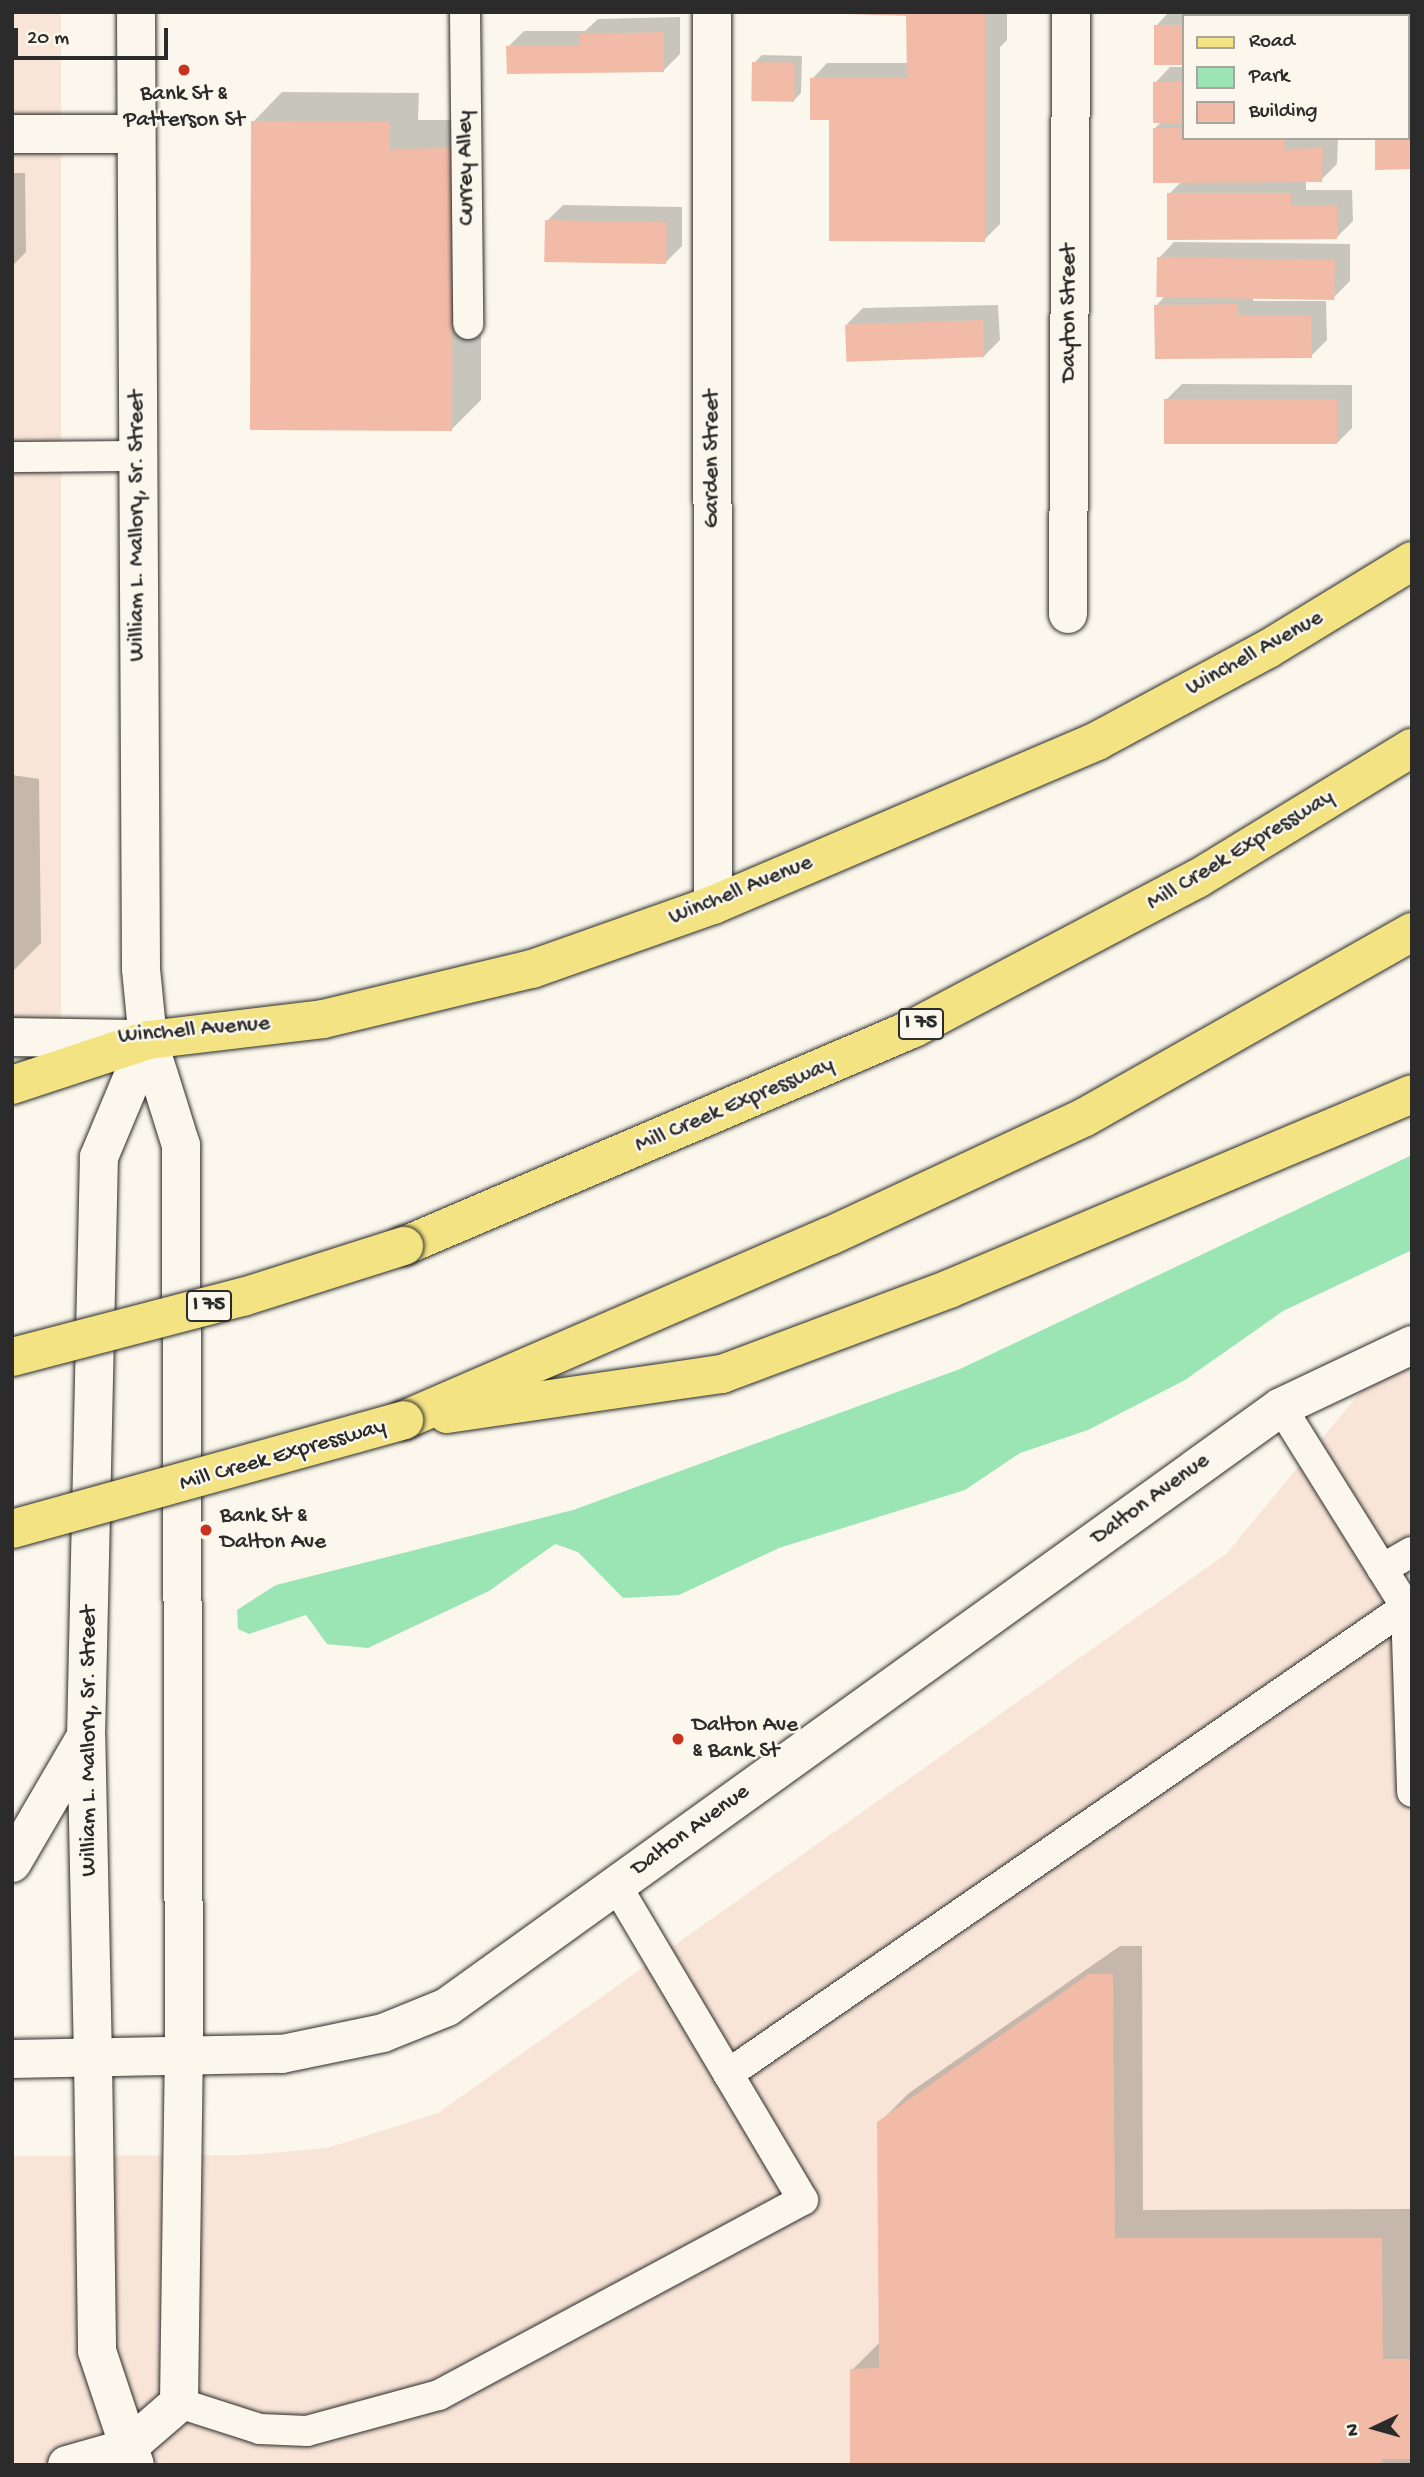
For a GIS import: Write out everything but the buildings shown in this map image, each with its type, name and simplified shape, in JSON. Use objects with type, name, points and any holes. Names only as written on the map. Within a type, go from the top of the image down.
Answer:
[{"type":"main road","name":"William L. Mallory, Sr. Street","points":[[136,12],[141,970],[148,1040],[181,1145],[184,2059],[182,2360],[179,2403]]},
{"type":"main road","name":"Garden Street","points":[[712,12],[713,905]]},
{"type":"main road","name":"Dayton Street","points":[[1068,614],[1071,12]]},
{"type":"main road","points":[[12,134],[136,134]]},
{"type":"main road","name":"Winchell Avenue","points":[[12,1037],[148,1040],[323,1019],[532,969],[713,905],[1097,741],[1268,649],[1412,561]]},
{"type":"main road","name":"Mill Creek Expressway","points":[[12,1357],[243,1297],[404,1246],[914,1028],[1197,879],[1412,748]]},
{"type":"main road","name":"Mill Creek Expressway","points":[[12,1529],[404,1420],[830,1236],[1085,1117],[1412,932]]},
{"type":"main road","name":"William L. Mallory, Sr. Street","points":[[131,2456],[97,2351],[86,1737],[99,1157],[148,1040]]},
{"type":"main road","points":[[12,1085],[148,1040]]},
{"type":"main road","points":[[404,1420],[722,1374],[950,1289],[1412,1094]]},
{"type":"main road","name":"Dalton Avenue","points":[[12,2059],[184,2059],[282,2054],[383,2033],[447,2007],[1281,1407],[1412,1345]]},
{"type":"main road","points":[[12,1863],[86,1737]]},
{"type":"main road","points":[[66,2465],[131,2456],[179,2403]]},
{"type":"lane","name":"Currey Alley","points":[[466,12],[468,324]]},
{"type":"lane","points":[[12,457],[138,456]]},
{"type":"lane","points":[[1281,1407],[1406,1607],[1412,1792]]},
{"type":"lane","points":[[1382,1569],[1412,1552]]},
{"type":"lane","points":[[728,2074],[1406,1607]]},
{"type":"lane","points":[[179,2403],[260,2429],[307,2431],[439,2395],[803,2200],[616,1885]]},
{"type":"shaded area","points":[[12,12],[61,12],[61,1053],[12,1053]]},
{"type":"shaded area","points":[[1412,1330],[1412,2465],[12,2465],[12,2156],[248,2155],[327,2148],[438,2113],[1226,1554]]},
{"type":"green space","points":[[1412,1155],[1412,1250],[1283,1311],[1185,1380],[1088,1430],[1020,1453],[965,1490],[779,1548],[679,1595],[623,1598],[578,1552],[555,1544],[489,1591],[368,1648],[327,1644],[306,1615],[249,1634],[238,1629],[237,1610],[276,1585],[573,1510],[960,1369]]},
{"type":"place","name":"Bank St & Patterson St","points":[[184,70]]},
{"type":"place","name":"Bank St & Dalton Ave","points":[[206,1530]]},
{"type":"place","name":"Dalton Ave & Bank St","points":[[678,1739]]}]
